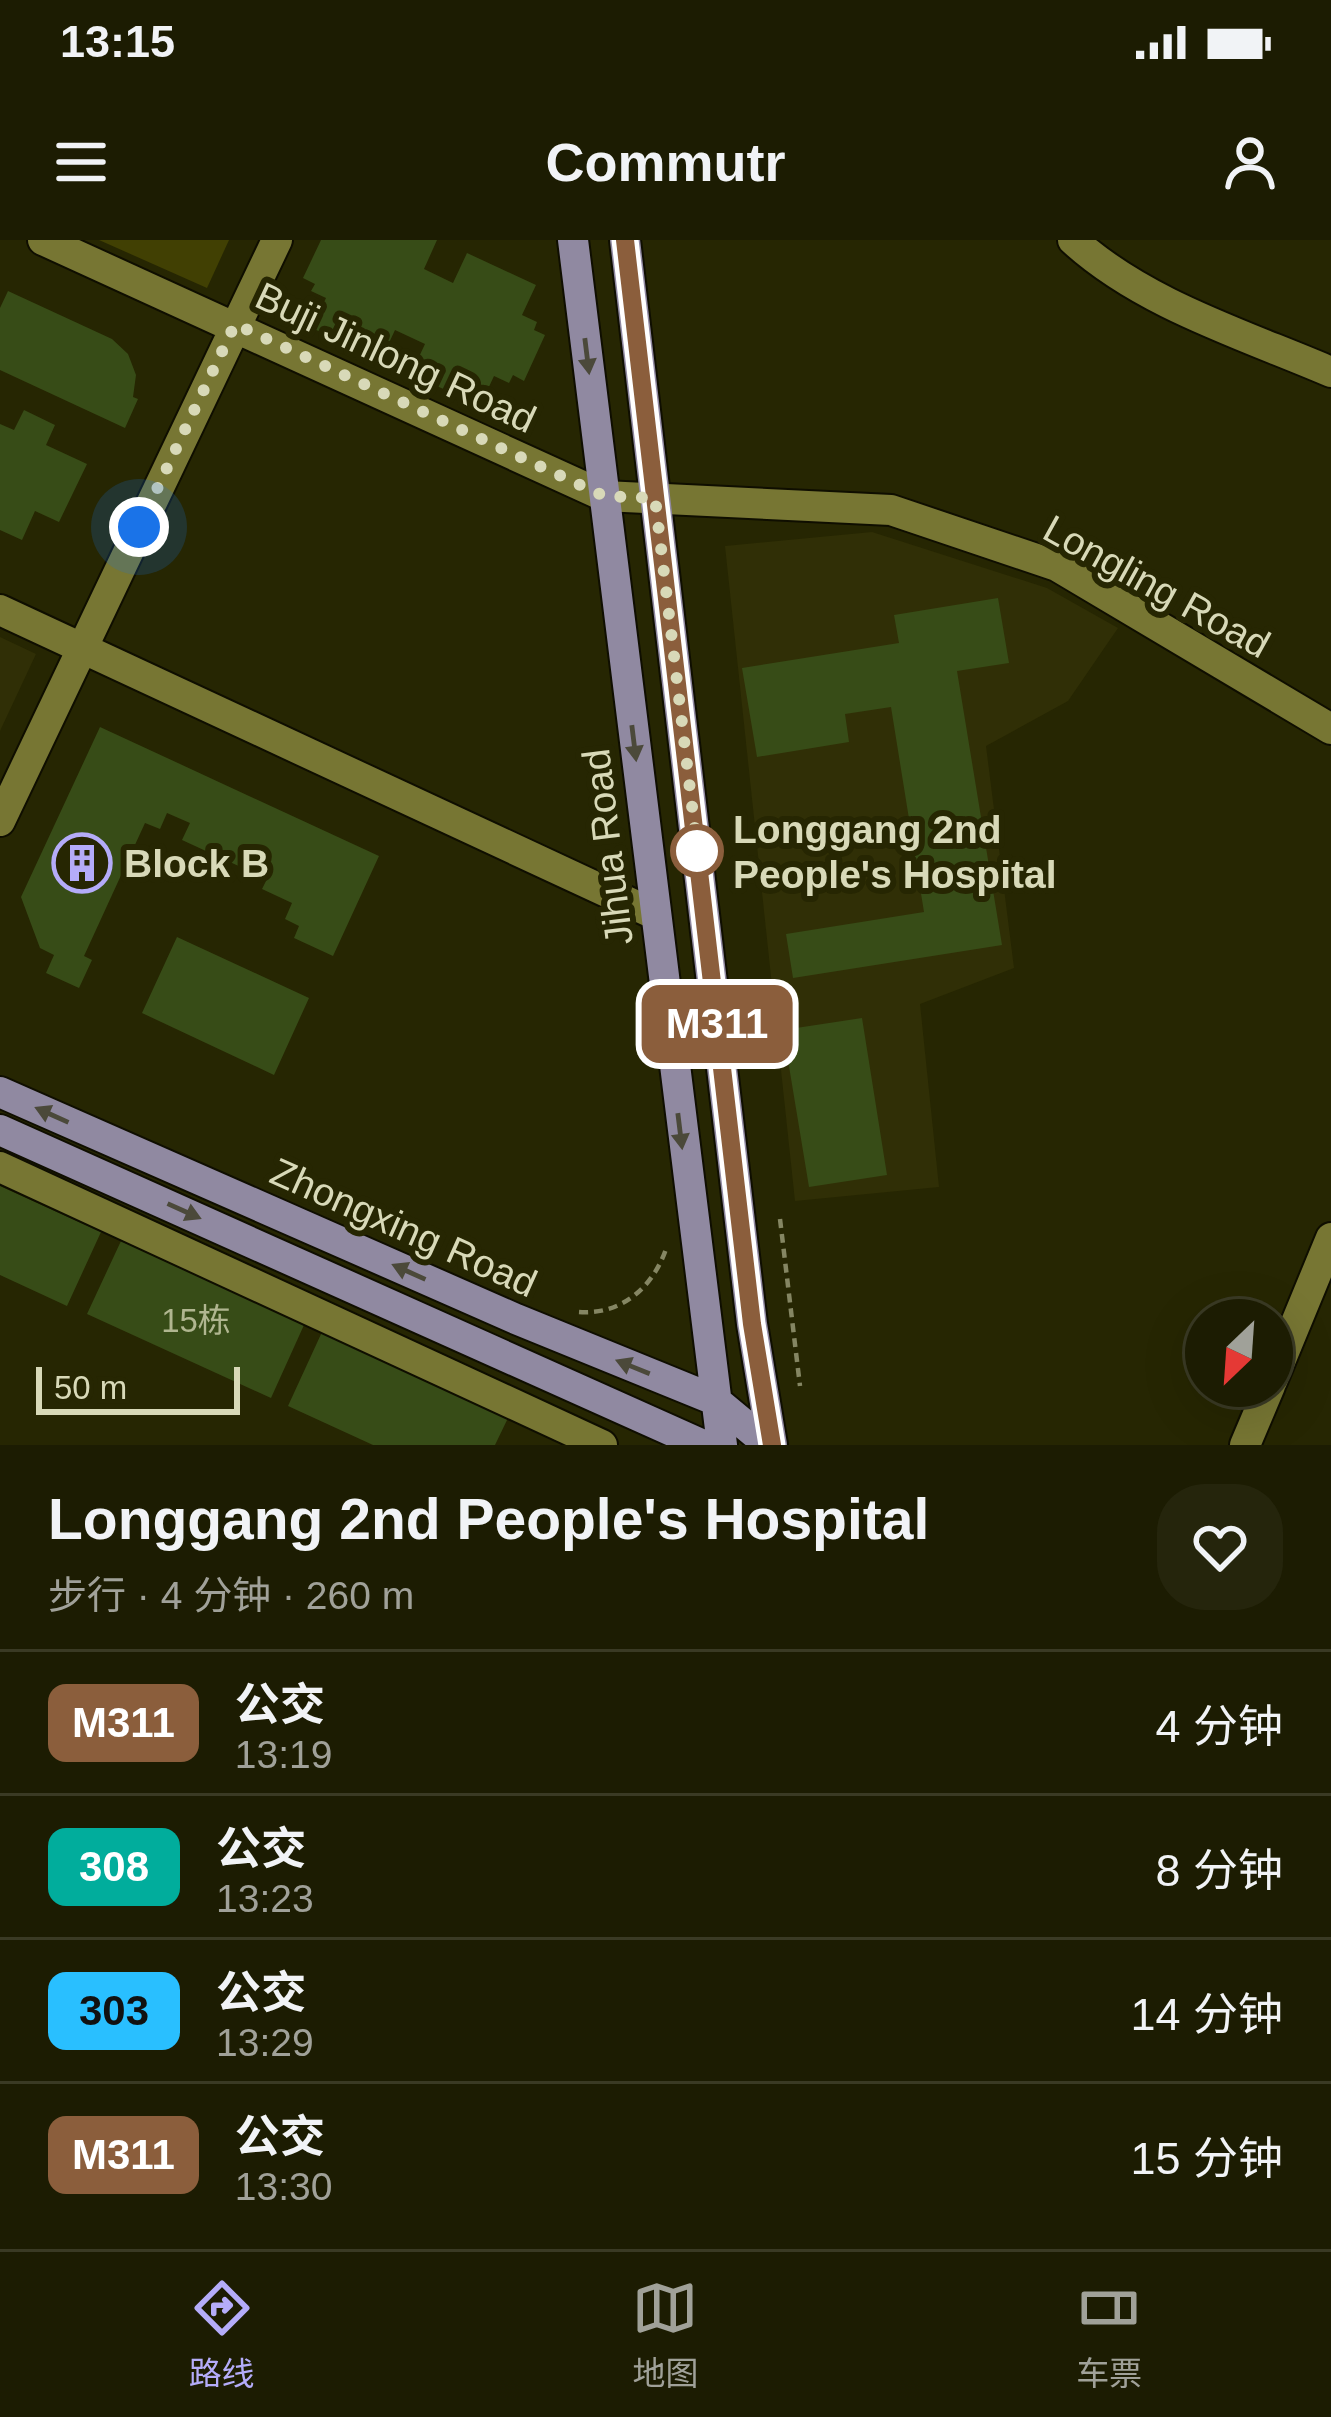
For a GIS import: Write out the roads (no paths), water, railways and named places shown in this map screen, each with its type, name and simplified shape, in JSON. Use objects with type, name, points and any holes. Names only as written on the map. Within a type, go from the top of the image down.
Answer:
[{"type":"main road","name":"Jihua Road","points":[[573,240],[722,1445]]},
{"type":"main road","points":[[625,240],[752,1324],[771,1445]]},
{"type":"main road","name":"Zhongxing Road","points":[[0,1092],[516,1319],[715,1400],[771,1445]]},
{"type":"main road","name":"Zhongxing Road","points":[[0,1130],[703,1445]]},
{"type":"street","name":"Buji Jinlong Road","points":[[43,240],[604,496],[655,498]]},
{"type":"street","points":[[0,821],[277,240]]},
{"type":"street","points":[[1073,240],[1100,265],[1186,310],[1331,372]]},
{"type":"street","name":"Longling Road","points":[[655,498],[891,510],[1036,559],[1331,729]]},
{"type":"street","points":[[0,610],[654,914]]},
{"type":"street","points":[[0,1167],[602,1445]]},
{"type":"street","points":[[1293,1330],[1331,1238]]},
{"type":"street","points":[[1245,1445],[1261,1407]]},
{"type":"place","name":"Longgang 2nd People's Hospital","points":[[697,851]]},
{"type":"place","name":"Block B","points":[[82,863]]}]
